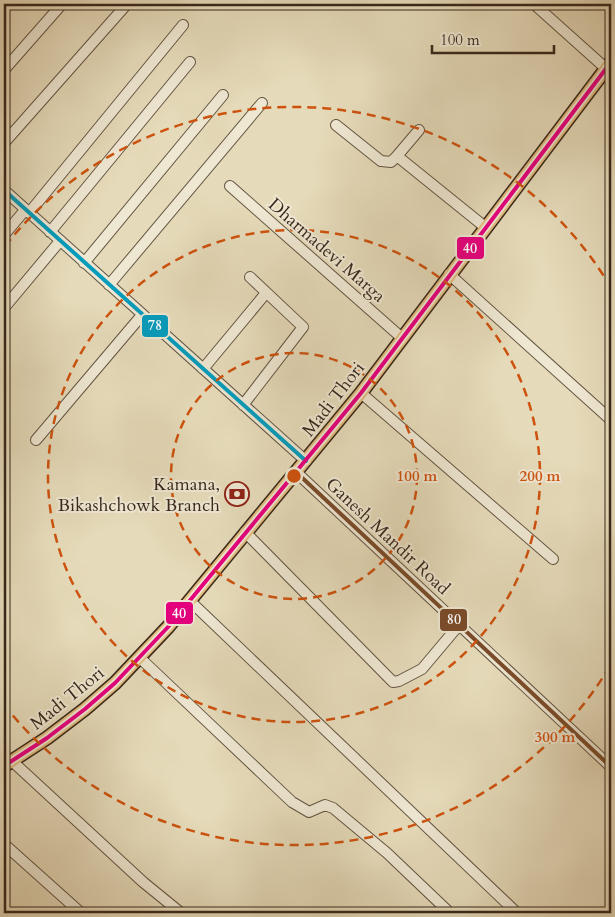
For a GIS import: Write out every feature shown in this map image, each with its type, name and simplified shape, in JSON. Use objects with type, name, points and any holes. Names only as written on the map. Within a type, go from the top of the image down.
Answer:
[{"type":"main road","name":"Madi Thori","points":[[6,764],[85,709],[140,658],[190,601],[360,393],[485,227],[610,68]]},
{"type":"street","points":[[4,70],[62,4]]},
{"type":"street","points":[[4,143],[127,4]]},
{"type":"street","points":[[534,4],[610,68]]},
{"type":"street","points":[[4,235],[27,212],[183,25]]},
{"type":"street","points":[[50,232],[190,62]]},
{"type":"street","points":[[84,263],[223,95]]},
{"type":"street","points":[[109,285],[262,103]]},
{"type":"street","points":[[336,125],[381,161],[391,162],[418,130]]},
{"type":"street","points":[[398,156],[485,227]]},
{"type":"street","name":"Dharmadevi Marga","points":[[230,186],[402,338]]},
{"type":"street","points":[[4,190],[306,461]]},
{"type":"street","points":[[4,308],[60,241]]},
{"type":"street","points":[[449,274],[611,420]]},
{"type":"street","points":[[243,405],[303,327],[250,277]]},
{"type":"street","points":[[203,369],[266,293]]},
{"type":"street","points":[[36,440],[142,315]]},
{"type":"street","points":[[360,393],[553,559]]},
{"type":"street","name":"Ganesh Mandir Road","points":[[296,472],[611,767]]},
{"type":"street","points":[[245,532],[393,682],[396,683],[422,669],[459,626]]},
{"type":"street","points":[[190,601],[517,913]]},
{"type":"street","points":[[140,658],[292,802],[309,812],[325,805],[333,808],[388,854],[450,913]]},
{"type":"street","points":[[6,764],[181,913]]},
{"type":"street","points":[[4,844],[81,913]]},
{"type":"transit line","name":"40","points":[[4,766],[47,738],[85,709],[115,683],[168,627],[361,393],[611,62]]},
{"type":"transit line","name":"78","points":[[4,190],[306,461]]},
{"type":"transit line","name":"80","points":[[296,472],[611,767]]},
{"type":"place","name":"Kamana, Bikashchowk Branch","points":[[237,494]]}]
